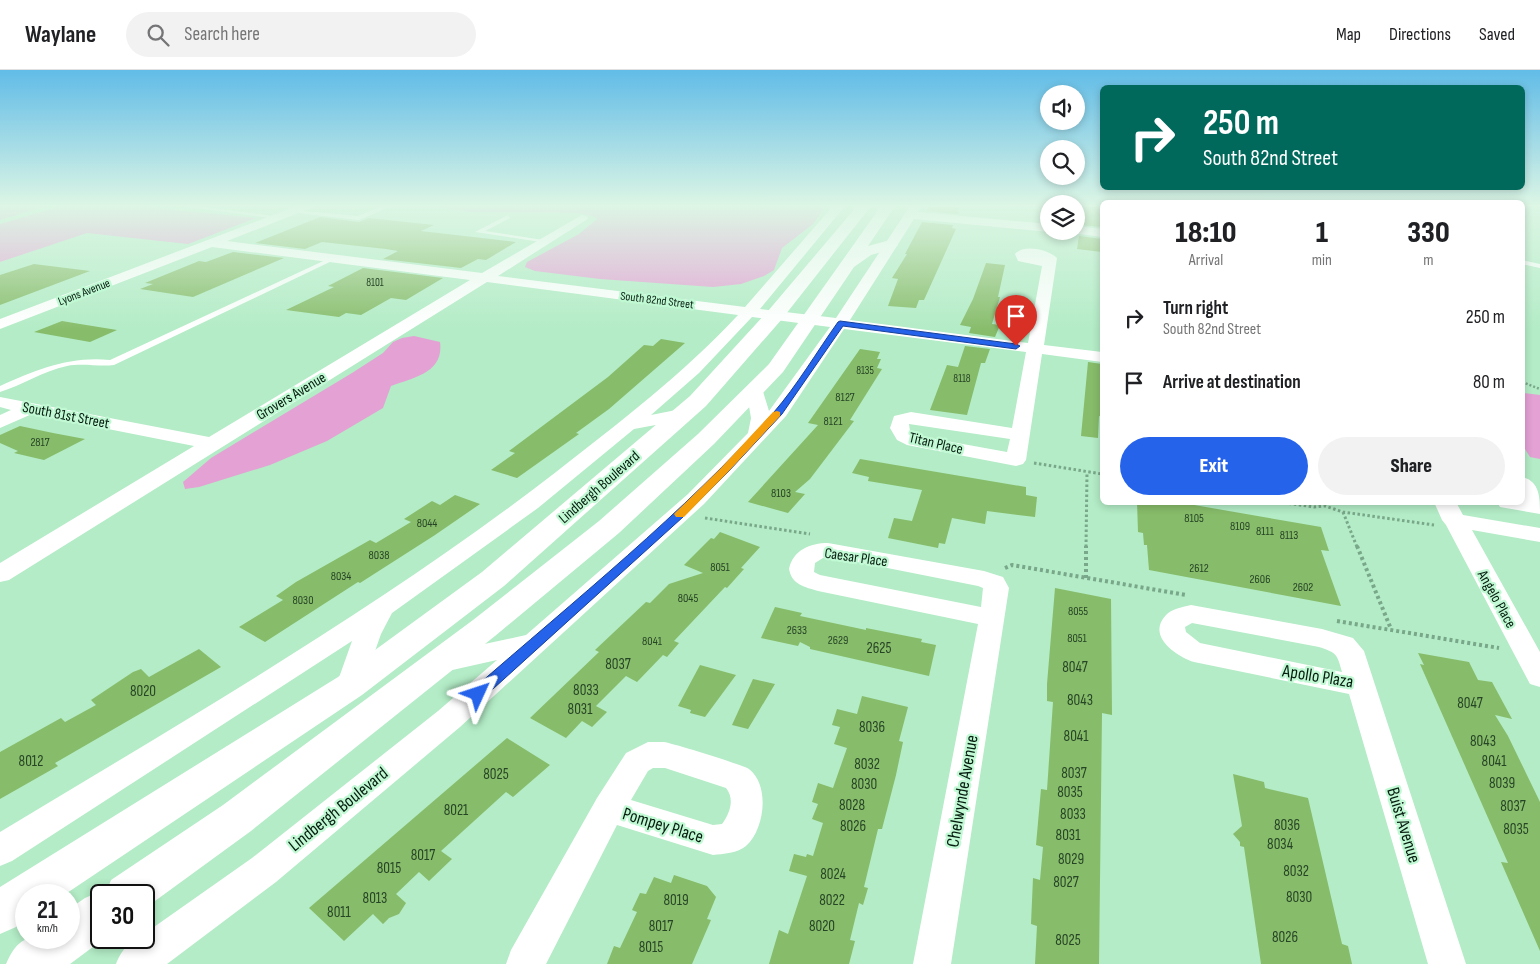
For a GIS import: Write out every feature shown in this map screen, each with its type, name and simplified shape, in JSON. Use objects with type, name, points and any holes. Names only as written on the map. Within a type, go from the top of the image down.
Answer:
[{"type":"main road","name":"Lindbergh Boulevard","points":[[0,912],[350,686],[493,579],[698,401],[762,314],[830,248]]},
{"type":"main road","points":[[144,884],[237,818],[438,664],[609,527],[706,440],[776,368],[859,248]]},
{"type":"main road","points":[[848,264],[865,252],[880,248]]},
{"type":"main road","points":[[30,964],[51,949]]},
{"type":"street","name":"Lyons Avenue","points":[[0,324],[198,248]]},
{"type":"street","name":"South 82nd Street","points":[[249,248],[1100,357]]},
{"type":"street","name":"Grovers Avenue","points":[[0,574],[536,248]]},
{"type":"street","name":"Lindbergh Boulevard","points":[[135,964],[264,870],[449,719],[696,499],[779,412],[840,324],[888,248]]},
{"type":"street","points":[[802,250],[826,252]]},
{"type":"street","name":"Lindbergh Boulevard","points":[[0,850],[284,673],[432,574],[584,462],[694,368],[762,314],[802,250]]},
{"type":"street","points":[[1016,460],[1049,263]]},
{"type":"street","name":"Lindbergh Boulevard","points":[[755,389],[762,414],[761,424],[755,439]]},
{"type":"street","name":"South 81st Street","points":[[0,402],[212,444]]},
{"type":"street","points":[[0,422],[28,408]]},
{"type":"street","name":"Lindbergh Boulevard","points":[[627,425],[681,415]]},
{"type":"street","name":"Titan Place","points":[[1016,460],[914,441],[899,432],[899,426],[905,418],[912,418],[1020,435]]},
{"type":"street","points":[[1525,487],[1540,507]]},
{"type":"street","points":[[1525,505],[1540,507]]},
{"type":"street","points":[[1452,517],[1540,535]]},
{"type":"street","name":"Angelo Place","points":[[1452,517],[1540,677]]},
{"type":"street","name":"Caesar Place","points":[[820,550],[837,551],[984,579],[994,583],[996,588],[992,618],[818,583],[806,579],[802,572],[802,564],[807,557],[820,550]]},
{"type":"street","points":[[350,686],[365,643],[381,608]]},
{"type":"street","name":"Apollo Plaza","points":[[1191,614],[1334,641],[1350,651],[1360,686],[1194,652],[1185,649],[1175,638],[1171,629],[1174,621],[1180,616],[1191,614]]},
{"type":"street","name":"Chelwynde Avenue","points":[[932,964],[992,618]]},
{"type":"street","points":[[438,664],[521,645],[534,644]]},
{"type":"street","name":"Buist Avenue","points":[[1360,686],[1447,964]]},
{"type":"street","name":"Pompey Place","points":[[525,964],[609,808]]},
{"type":"lane","points":[[0,389],[68,362],[94,360],[111,363],[334,258]]},
{"type":"lane","points":[[1525,263],[1540,266]]},
{"type":"path","points":[[1525,383],[1540,389]]},
{"type":"path","points":[[1016,460],[1100,474]]},
{"type":"path","points":[[1086,578],[1087,472]]},
{"type":"path","points":[[1294,505],[1314,508],[1325,506],[1343,512],[1452,517]]},
{"type":"path","points":[[1343,512],[1391,630]]},
{"type":"shaded area","points":[[0,248],[43,248],[0,262]]},
{"type":"shaded area","points":[[554,248],[782,248],[774,270],[764,276],[741,284],[713,287],[600,279],[535,271],[525,267],[527,262]]},
{"type":"shaded area","points":[[414,336],[440,342],[440,352],[437,361],[426,372],[391,386],[383,408],[327,441],[270,465],[199,487],[185,489],[183,482],[211,458],[352,373],[383,353],[393,342]]},
{"type":"shaded area","points":[[1525,393],[1540,395],[1540,459],[1530,457],[1525,449]]},
{"type":"building","points":[[374,248],[506,248],[486,260],[478,259],[461,268],[383,259],[398,251]]},
{"type":"building","points":[[908,248],[948,248],[924,300],[919,300],[916,308],[888,306],[898,279],[892,278],[907,254],[905,254]]},
{"type":"building","points":[[1100,248],[1100,252],[1077,249]]},
{"type":"building","points":[[233,252],[284,258],[193,297],[140,289],[153,284],[145,283],[199,261],[206,262]]},
{"type":"building","points":[[986,263],[1005,265],[998,297],[1000,297],[992,324],[1000,325],[995,337],[969,333],[971,327],[960,325],[973,299]]},
{"type":"building","points":[[34,264],[90,271],[0,305],[0,275]]},
{"type":"building","points":[[363,268],[443,278],[406,300],[391,298],[361,315],[346,313],[339,317],[286,310],[334,287],[328,286]]},
{"type":"building","points":[[62,321],[117,330],[90,342],[34,332]]},
{"type":"building","points":[[661,339],[685,343],[609,409],[576,433],[579,434],[517,478],[491,470],[515,453],[509,451],[608,377],[644,345],[653,346]]},
{"type":"building","points":[[965,346],[990,349],[985,363],[981,363],[967,415],[930,410],[947,365],[958,367]]},
{"type":"building","points":[[860,349],[880,352],[877,359],[881,359],[877,368],[882,369],[850,420],[854,421],[810,479],[795,492],[805,494],[788,513],[748,502],[818,425],[808,423]]},
{"type":"building","points":[[1088,362],[1100,364],[1098,438],[1081,436]]},
{"type":"building","points":[[20,426],[85,439],[44,460],[14,453],[18,451],[0,443],[0,435]]},
{"type":"building","points":[[860,459],[1026,487],[1026,495],[1037,497],[1035,517],[987,511],[985,524],[952,518],[945,544],[939,543],[938,548],[888,538],[894,518],[912,521],[922,490],[868,481],[869,477],[852,473]]},
{"type":"building","points":[[455,495],[480,504],[435,535],[265,642],[239,627],[283,600],[276,596],[296,582],[370,540],[376,543],[411,522],[404,519],[432,501],[440,505]]},
{"type":"building","points":[[1137,505],[1194,505],[1321,527],[1329,551],[1321,550],[1341,606],[1149,570],[1147,545],[1144,545],[1143,533],[1138,532]]},
{"type":"building","points":[[720,532],[760,547],[741,568],[744,569],[727,588],[725,587],[674,641],[679,643],[667,657],[663,655],[637,682],[626,676],[596,706],[607,712],[592,727],[582,721],[566,738],[530,718],[599,652],[595,650],[646,602],[650,603],[669,584],[703,573],[684,565],[711,538],[714,539]]},
{"type":"building","points":[[1055,588],[1111,599],[1112,715],[1102,713],[1099,964],[1035,964],[1037,926],[1031,924],[1033,878],[1040,880],[1043,847],[1036,845],[1041,789],[1047,790],[1053,702],[1047,701],[1047,684]]},
{"type":"building","points":[[775,607],[802,613],[800,616],[866,630],[866,628],[922,639],[921,642],[936,645],[929,676],[810,649],[810,647],[800,642],[798,646],[761,638]]},
{"type":"building","points":[[199,649],[221,667],[55,763],[58,766],[0,799],[0,752],[61,718],[65,722],[96,705],[91,700],[133,672],[141,669],[149,677]]},
{"type":"building","points":[[1418,653],[1469,662],[1478,680],[1492,682],[1512,719],[1495,715],[1508,736],[1540,802],[1540,951],[1501,862],[1508,863],[1420,664],[1424,665]]},
{"type":"building","points":[[700,665],[736,675],[705,717],[690,713],[691,710],[678,706]]},
{"type":"building","points":[[753,679],[775,684],[748,729],[732,725]]},
{"type":"building","points":[[862,696],[908,707],[899,741],[903,742],[896,775],[882,829],[878,829],[864,887],[868,888],[863,905],[859,903],[850,940],[855,941],[849,964],[769,964],[779,930],[788,934],[807,876],[789,871],[794,854],[806,857],[807,854],[813,856],[823,823],[812,819],[818,804],[812,802],[818,783],[833,788],[847,748],[834,744],[840,727],[832,725],[837,709],[857,714]]},
{"type":"building","points":[[507,738],[550,765],[513,797],[506,792],[441,851],[452,859],[429,881],[419,872],[396,894],[406,903],[399,914],[389,918],[383,924],[373,914],[344,941],[309,908]]},
{"type":"building","points":[[1233,774],[1264,782],[1265,788],[1308,798],[1342,944],[1348,946],[1352,964],[1261,964],[1244,847],[1240,846],[1240,842],[1233,834],[1242,826]]},
{"type":"building","points":[[674,875],[707,886],[716,897],[707,919],[711,920],[692,964],[607,964],[614,946],[620,948],[637,912],[632,910],[640,893],[646,894],[654,877],[671,883]]},
{"type":"slow traffic","points":[[680,514],[724,471],[777,414]]},
{"type":"route","points":[[478,694],[696,499],[724,471],[779,412],[840,324],[1016,346]]}]
